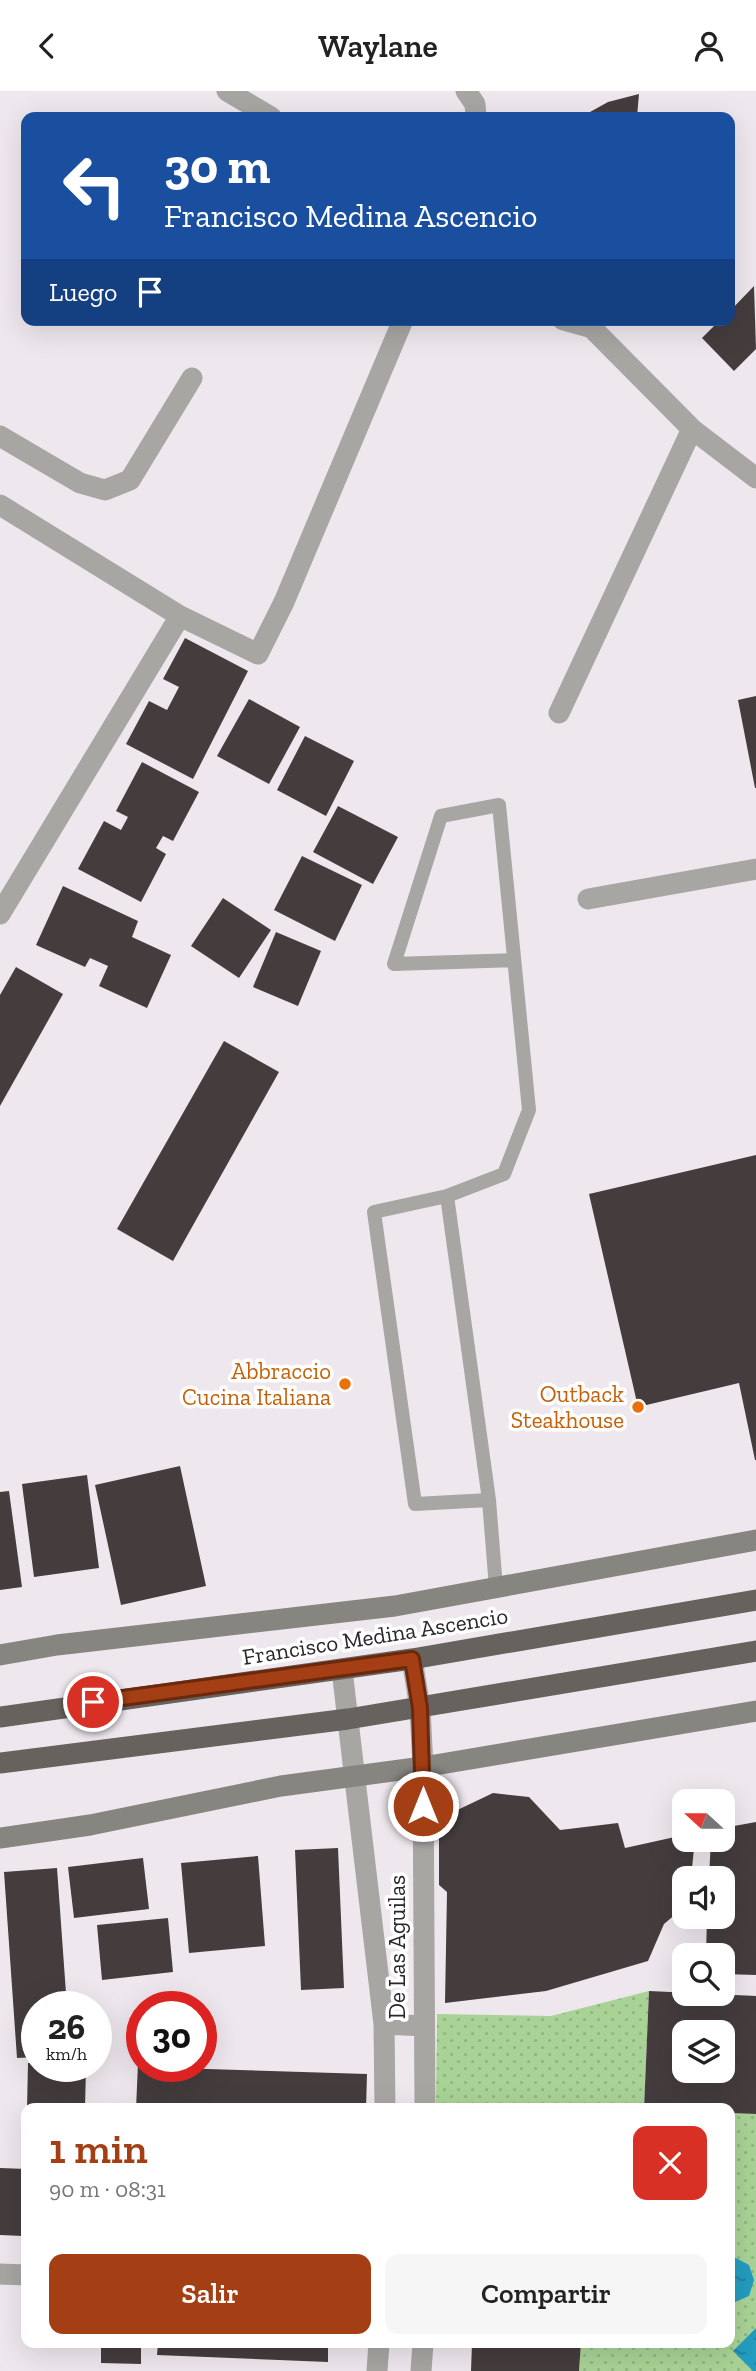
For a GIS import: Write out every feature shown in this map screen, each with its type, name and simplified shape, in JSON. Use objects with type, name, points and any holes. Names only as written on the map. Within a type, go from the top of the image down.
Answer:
[{"type":"highway","name":"Francisco Medina Ascencio","points":[[0,1717],[412,1659],[756,1599]]},
{"type":"highway","points":[[0,1763],[348,1719],[756,1651]]},
{"type":"main road","points":[[0,1655],[57,1645],[395,1606],[756,1540]]},
{"type":"main road","points":[[0,1838],[90,1825],[281,1786],[423,1767],[756,1711]]},
{"type":"street","points":[[227,91],[263,112]]},
{"type":"street","points":[[466,91],[475,112]]},
{"type":"street","points":[[0,505],[180,616],[258,654],[284,602],[400,326]]},
{"type":"street","points":[[590,326],[692,429],[756,478]]},
{"type":"street","points":[[0,436],[80,483],[105,491],[130,480],[192,378]]},
{"type":"street","points":[[559,713],[692,429]]},
{"type":"street","points":[[0,914],[180,616]]},
{"type":"street","points":[[588,899],[756,869]]},
{"type":"street","name":"De Las Aguilas","points":[[412,1659],[420,1708],[423,1767],[425,2103]]},
{"type":"street","name":"De Las Aguilas","points":[[342,1669],[384,2024],[385,2103]]},
{"type":"street","points":[[384,2024],[424,2026]]},
{"type":"street","points":[[0,2274],[21,2275]]},
{"type":"street","points":[[377,2371],[379,2348]]},
{"type":"street","points":[[421,2371],[423,2348]]},
{"type":"lane","points":[[489,1500],[415,1504],[374,1212],[447,1196],[504,1174],[529,1110],[499,805],[441,816],[394,964],[514,960]]},
{"type":"lane","points":[[447,1196],[489,1500],[496,1588]]},
{"type":"green space","points":[[649,1991],[644,2103],[436,2103],[437,2014],[551,2016]]},
{"type":"green space","points":[[735,2113],[756,2114],[756,2371],[579,2371],[581,2348],[735,2348]]},
{"type":"water","points":[[735,2258],[749,2265],[754,2280],[749,2296],[735,2302]]},
{"type":"water","points":[[756,2328],[756,2371],[753,2371],[733,2351]]},
{"type":"building","points":[[639,94],[637,112],[590,112],[608,102]]},
{"type":"building","points":[[754,286],[756,349],[734,371],[702,338],[714,326],[735,326],[735,306]]},
{"type":"building","points":[[185,638],[248,671],[193,779],[126,744],[149,701],[167,710],[179,687],[163,679]]},
{"type":"building","points":[[756,696],[756,788],[755,788],[738,700]]},
{"type":"building","points":[[249,699],[300,727],[269,784],[217,756]]},
{"type":"building","points":[[305,736],[354,761],[326,816],[277,790]]},
{"type":"building","points":[[142,762],[199,792],[173,841],[163,836],[156,848],[166,854],[141,902],[78,869],[104,821],[121,830],[128,817],[116,811]]},
{"type":"building","points":[[338,806],[398,837],[373,884],[313,852]]},
{"type":"building","points":[[302,856],[362,885],[335,941],[274,910]]},
{"type":"building","points":[[63,886],[138,921],[132,937],[171,955],[147,1008],[99,986],[108,966],[90,958],[85,967],[36,945]]},
{"type":"building","points":[[223,898],[271,930],[239,978],[191,946]]},
{"type":"building","points":[[276,932],[321,951],[298,1006],[253,987]]},
{"type":"building","points":[[16,967],[63,994],[0,1106],[0,995]]},
{"type":"building","points":[[224,1041],[279,1072],[173,1261],[117,1229]]},
{"type":"building","points":[[756,1155],[755,1460],[739,1383],[638,1407],[589,1194]]},
{"type":"building","points":[[180,1466],[206,1586],[121,1605],[95,1485]]},
{"type":"building","points":[[87,1475],[99,1568],[34,1577],[22,1484]]},
{"type":"building","points":[[9,1491],[22,1587],[0,1590],[0,1492]]},
{"type":"building","points":[[493,1793],[529,1797],[560,1830],[618,1823],[625,1848],[672,1838],[672,1852],[694,1852],[692,1866],[672,1866],[672,1917],[664,1924],[648,1961],[546,1991],[445,2003],[447,1892],[439,1885],[439,1836],[447,1815]]},
{"type":"building","points":[[756,1822],[756,1975],[735,1974],[735,1943],[706,1943],[707,1929],[735,1929],[735,1866],[710,1866],[710,1852],[735,1852],[735,1826]]},
{"type":"building","points":[[338,1848],[344,1988],[301,1990],[295,1850]]},
{"type":"building","points":[[258,1856],[265,1946],[189,1953],[181,1863]]},
{"type":"building","points":[[143,1858],[149,1909],[74,1918],[68,1867]]},
{"type":"building","points":[[57,1868],[66,1991],[21,1991],[21,2058],[17,2058],[4,1872]]},
{"type":"building","points":[[168,1918],[173,1972],[102,1980],[97,1925]]},
{"type":"building","points":[[649,1991],[672,1992],[672,2006],[735,2006],[735,1995],[756,1996],[756,2114],[735,2113],[735,2103],[644,2103]]},
{"type":"building","points":[[217,2069],[367,2074],[366,2103],[136,2103],[137,2082],[217,2082]]},
{"type":"building","points":[[28,2082],[86,2082],[85,2103],[27,2103]]},
{"type":"building","points":[[0,2168],[21,2169],[21,2236],[0,2235]]},
{"type":"building","points":[[101,2348],[141,2348],[141,2364],[101,2363]]},
{"type":"building","points":[[158,2348],[328,2348],[328,2362],[157,2355]]},
{"type":"building","points":[[472,2348],[581,2348],[579,2371],[471,2371]]},
{"type":"place","name":"Abbraccio Cucina Italiana","points":[[345,1384]]},
{"type":"place","name":"Outback Steakhouse","points":[[638,1407]]},
{"type":"route","points":[[93,1702],[412,1659],[420,1708],[423,1806]]}]
